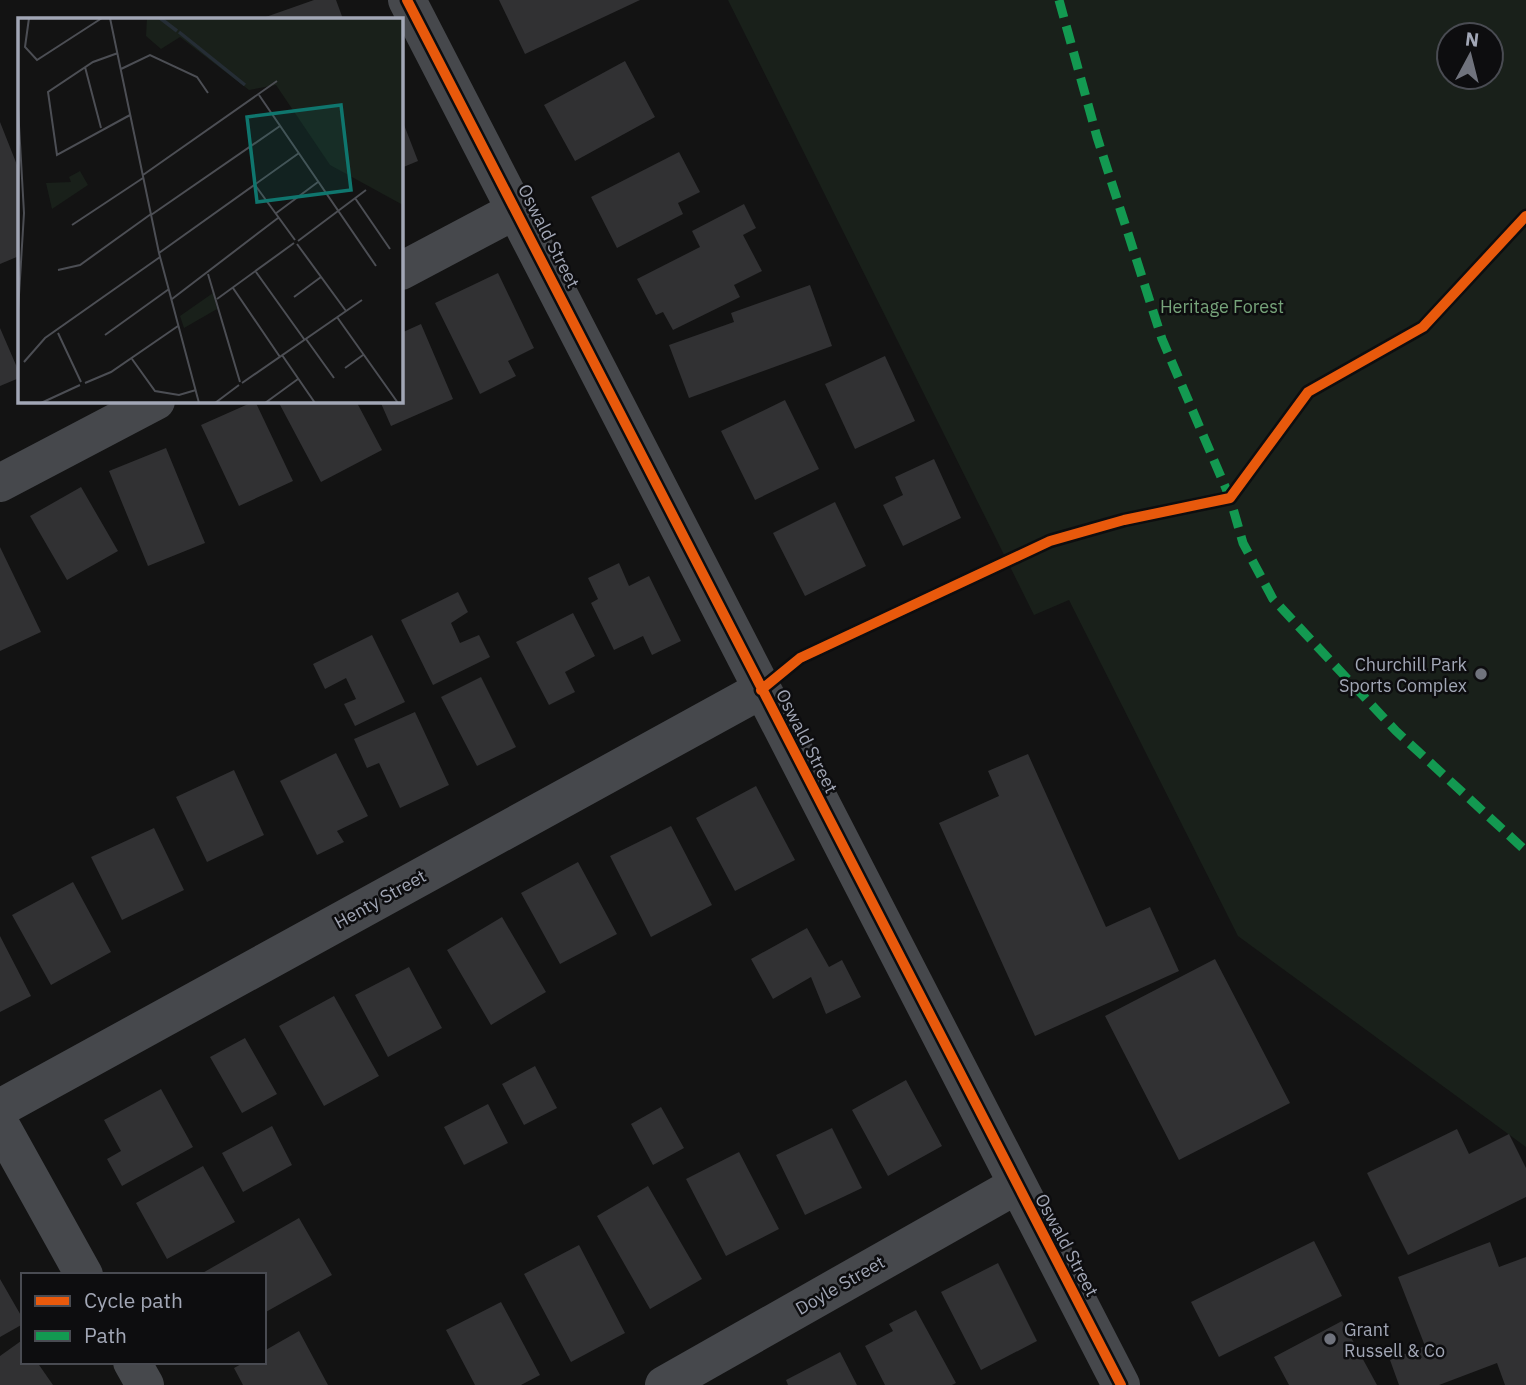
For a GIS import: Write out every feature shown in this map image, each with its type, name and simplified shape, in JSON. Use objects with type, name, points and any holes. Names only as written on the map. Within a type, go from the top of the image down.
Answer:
[{"type":"street","name":"Oswald Street","points":[[407,0],[1121,1385]]},
{"type":"street","points":[[402,270],[516,210]]},
{"type":"street","points":[[0,484],[154,402]]},
{"type":"street","name":"Henty Street","points":[[0,1108],[761,690]]},
{"type":"street","points":[[0,1124],[83,1273]]},
{"type":"street","name":"Doyle Street","points":[[664,1385],[1017,1185]]},
{"type":"street","points":[[133,1364],[145,1385]]},
{"type":"green space","name":"Heritage Forest","points":[[728,0],[1526,0],[1526,1147],[1238,936],[1069,600],[1034,615]]},
{"type":"building","points":[[314,0],[336,0],[343,18],[263,18]]},
{"type":"building","points":[[499,0],[640,0],[525,54]]},
{"type":"building","points":[[625,61],[655,117],[575,161],[544,105]]},
{"type":"building","points":[[402,120],[418,161],[402,168]]},
{"type":"building","points":[[0,122],[18,167],[18,256],[0,264]]},
{"type":"building","points":[[679,152],[700,192],[678,203],[683,214],[617,248],[591,197]]},
{"type":"building","points":[[744,204],[756,228],[743,235],[762,271],[734,285],[740,297],[673,330],[663,312],[656,315],[637,279],[700,247],[692,231]]},
{"type":"building","points":[[498,273],[534,348],[508,361],[516,376],[480,394],[435,303]]},
{"type":"building","points":[[810,285],[832,346],[689,398],[669,345],[734,322],[731,313]]},
{"type":"building","points":[[421,324],[453,399],[391,426],[380,402],[402,402],[402,333]]},
{"type":"building","points":[[0,328],[18,370],[18,378],[0,386]]},
{"type":"building","points":[[885,356],[915,421],[855,449],[825,384]]},
{"type":"building","points":[[785,400],[819,469],[755,500],[721,431]]},
{"type":"building","points":[[255,402],[293,481],[239,506],[201,425]]},
{"type":"building","points":[[357,402],[382,450],[321,482],[279,403]]},
{"type":"building","points":[[166,448],[205,543],[148,566],[109,471]]},
{"type":"building","points":[[934,459],[961,518],[903,546],[883,505],[903,495],[895,477]]},
{"type":"building","points":[[81,487],[118,551],[67,580],[30,516]]},
{"type":"building","points":[[835,502],[866,566],[805,596],[773,533]]},
{"type":"building","points":[[0,547],[41,632],[0,651]]},
{"type":"building","points":[[619,563],[629,586],[649,576],[681,641],[652,655],[643,636],[614,650],[591,603],[598,599],[588,578]]},
{"type":"building","points":[[458,592],[468,612],[451,623],[460,643],[479,635],[490,657],[433,685],[401,620]]},
{"type":"building","points":[[573,613],[595,656],[565,672],[575,692],[549,705],[516,642]]},
{"type":"building","points":[[372,635],[405,702],[355,726],[344,704],[356,699],[346,678],[325,689],[313,664]]},
{"type":"building","points":[[481,677],[516,747],[477,766],[441,697]]},
{"type":"building","points":[[415,712],[449,785],[400,808],[379,763],[367,768],[354,739]]},
{"type":"building","points":[[336,753],[368,816],[337,831],[344,842],[317,855],[280,781]]},
{"type":"building","points":[[1028,754],[1106,927],[1150,907],[1179,971],[1035,1036],[939,823],[999,796],[988,771]]},
{"type":"building","points":[[234,770],[264,835],[207,862],[176,797]]},
{"type":"building","points":[[756,786],[795,860],[735,891],[696,818]]},
{"type":"building","points":[[671,826],[712,905],[651,937],[610,856]]},
{"type":"building","points":[[154,828],[184,890],[122,920],[91,857]]},
{"type":"building","points":[[578,862],[617,934],[560,964],[521,893]]},
{"type":"building","points":[[73,882],[111,952],[51,985],[12,915]]},
{"type":"building","points":[[502,917],[546,992],[491,1025],[447,950]]},
{"type":"building","points":[[807,928],[829,967],[842,960],[861,997],[826,1014],[811,977],[773,999],[751,959]]},
{"type":"building","points":[[0,936],[31,996],[0,1012]]},
{"type":"building","points":[[1215,959],[1290,1103],[1179,1160],[1105,1016]]},
{"type":"building","points":[[409,967],[442,1028],[388,1057],[355,995]]},
{"type":"building","points":[[334,996],[379,1076],[324,1106],[279,1026]]},
{"type":"building","points":[[245,1038],[277,1094],[242,1113],[210,1057]]},
{"type":"building","points":[[535,1066],[557,1108],[524,1125],[502,1084]]},
{"type":"building","points":[[906,1080],[942,1146],[888,1176],[852,1110]]},
{"type":"building","points":[[161,1089],[193,1147],[122,1186],[107,1159],[121,1151],[104,1120]]},
{"type":"building","points":[[488,1104],[508,1143],[464,1165],[444,1127]]},
{"type":"building","points":[[661,1107],[684,1148],[653,1165],[631,1124]]},
{"type":"building","points":[[272,1126],[292,1165],[243,1192],[222,1153]]},
{"type":"building","points":[[832,1128],[862,1188],[805,1215],[776,1155]]},
{"type":"building","points":[[1457,1129],[1469,1154],[1509,1134],[1526,1168],[1526,1197],[1408,1255],[1367,1173]]},
{"type":"building","points":[[739,1152],[779,1229],[726,1256],[686,1179]]},
{"type":"building","points":[[203,1166],[235,1222],[167,1259],[136,1203]]},
{"type":"building","points":[[648,1186],[702,1279],[650,1309],[597,1216]]},
{"type":"building","points":[[299,1218],[332,1275],[266,1312],[266,1273],[203,1273]]},
{"type":"building","points":[[1314,1241],[1342,1296],[1219,1357],[1191,1302]]},
{"type":"building","points":[[1490,1242],[1499,1267],[1526,1257],[1526,1385],[1505,1385],[1497,1363],[1439,1385],[1399,1385],[1390,1360],[1425,1346],[1398,1277]]},
{"type":"building","points":[[579,1245],[625,1333],[571,1362],[524,1274]]},
{"type":"building","points":[[998,1263],[1037,1341],[981,1370],[941,1292]]},
{"type":"building","points":[[0,1279],[21,1316],[21,1325],[0,1337]]},
{"type":"building","points":[[501,1302],[540,1375],[521,1385],[475,1385],[446,1330]]},
{"type":"building","points":[[916,1310],[956,1383],[885,1385],[865,1346],[893,1331],[889,1324]]},
{"type":"building","name":"Grant Russell & Co","points":[[1342,1321],[1377,1385],[1289,1385],[1274,1357]]},
{"type":"building","points":[[299,1331],[328,1385],[243,1385],[234,1368],[241,1364],[266,1364],[266,1350]]},
{"type":"building","points":[[21,1341],[21,1364],[38,1364],[53,1385],[0,1385],[0,1356]]},
{"type":"building","points":[[840,1352],[857,1385],[788,1385],[786,1380]]},
{"type":"marked path","points":[[1059,0],[1097,137],[1162,339],[1230,498],[1243,543],[1273,599],[1396,731],[1526,851]]},
{"type":"cycle path","points":[[407,0],[1121,1385]]},
{"type":"cycle path","points":[[761,690],[800,658],[1050,541],[1124,520],[1230,498],[1308,392],[1423,327],[1526,216]]},
{"type":"place","name":"Churchill Park Sports Complex","points":[[1481,674]]},
{"type":"place","name":"Grant Russell & Co","points":[[1330,1339]]}]
